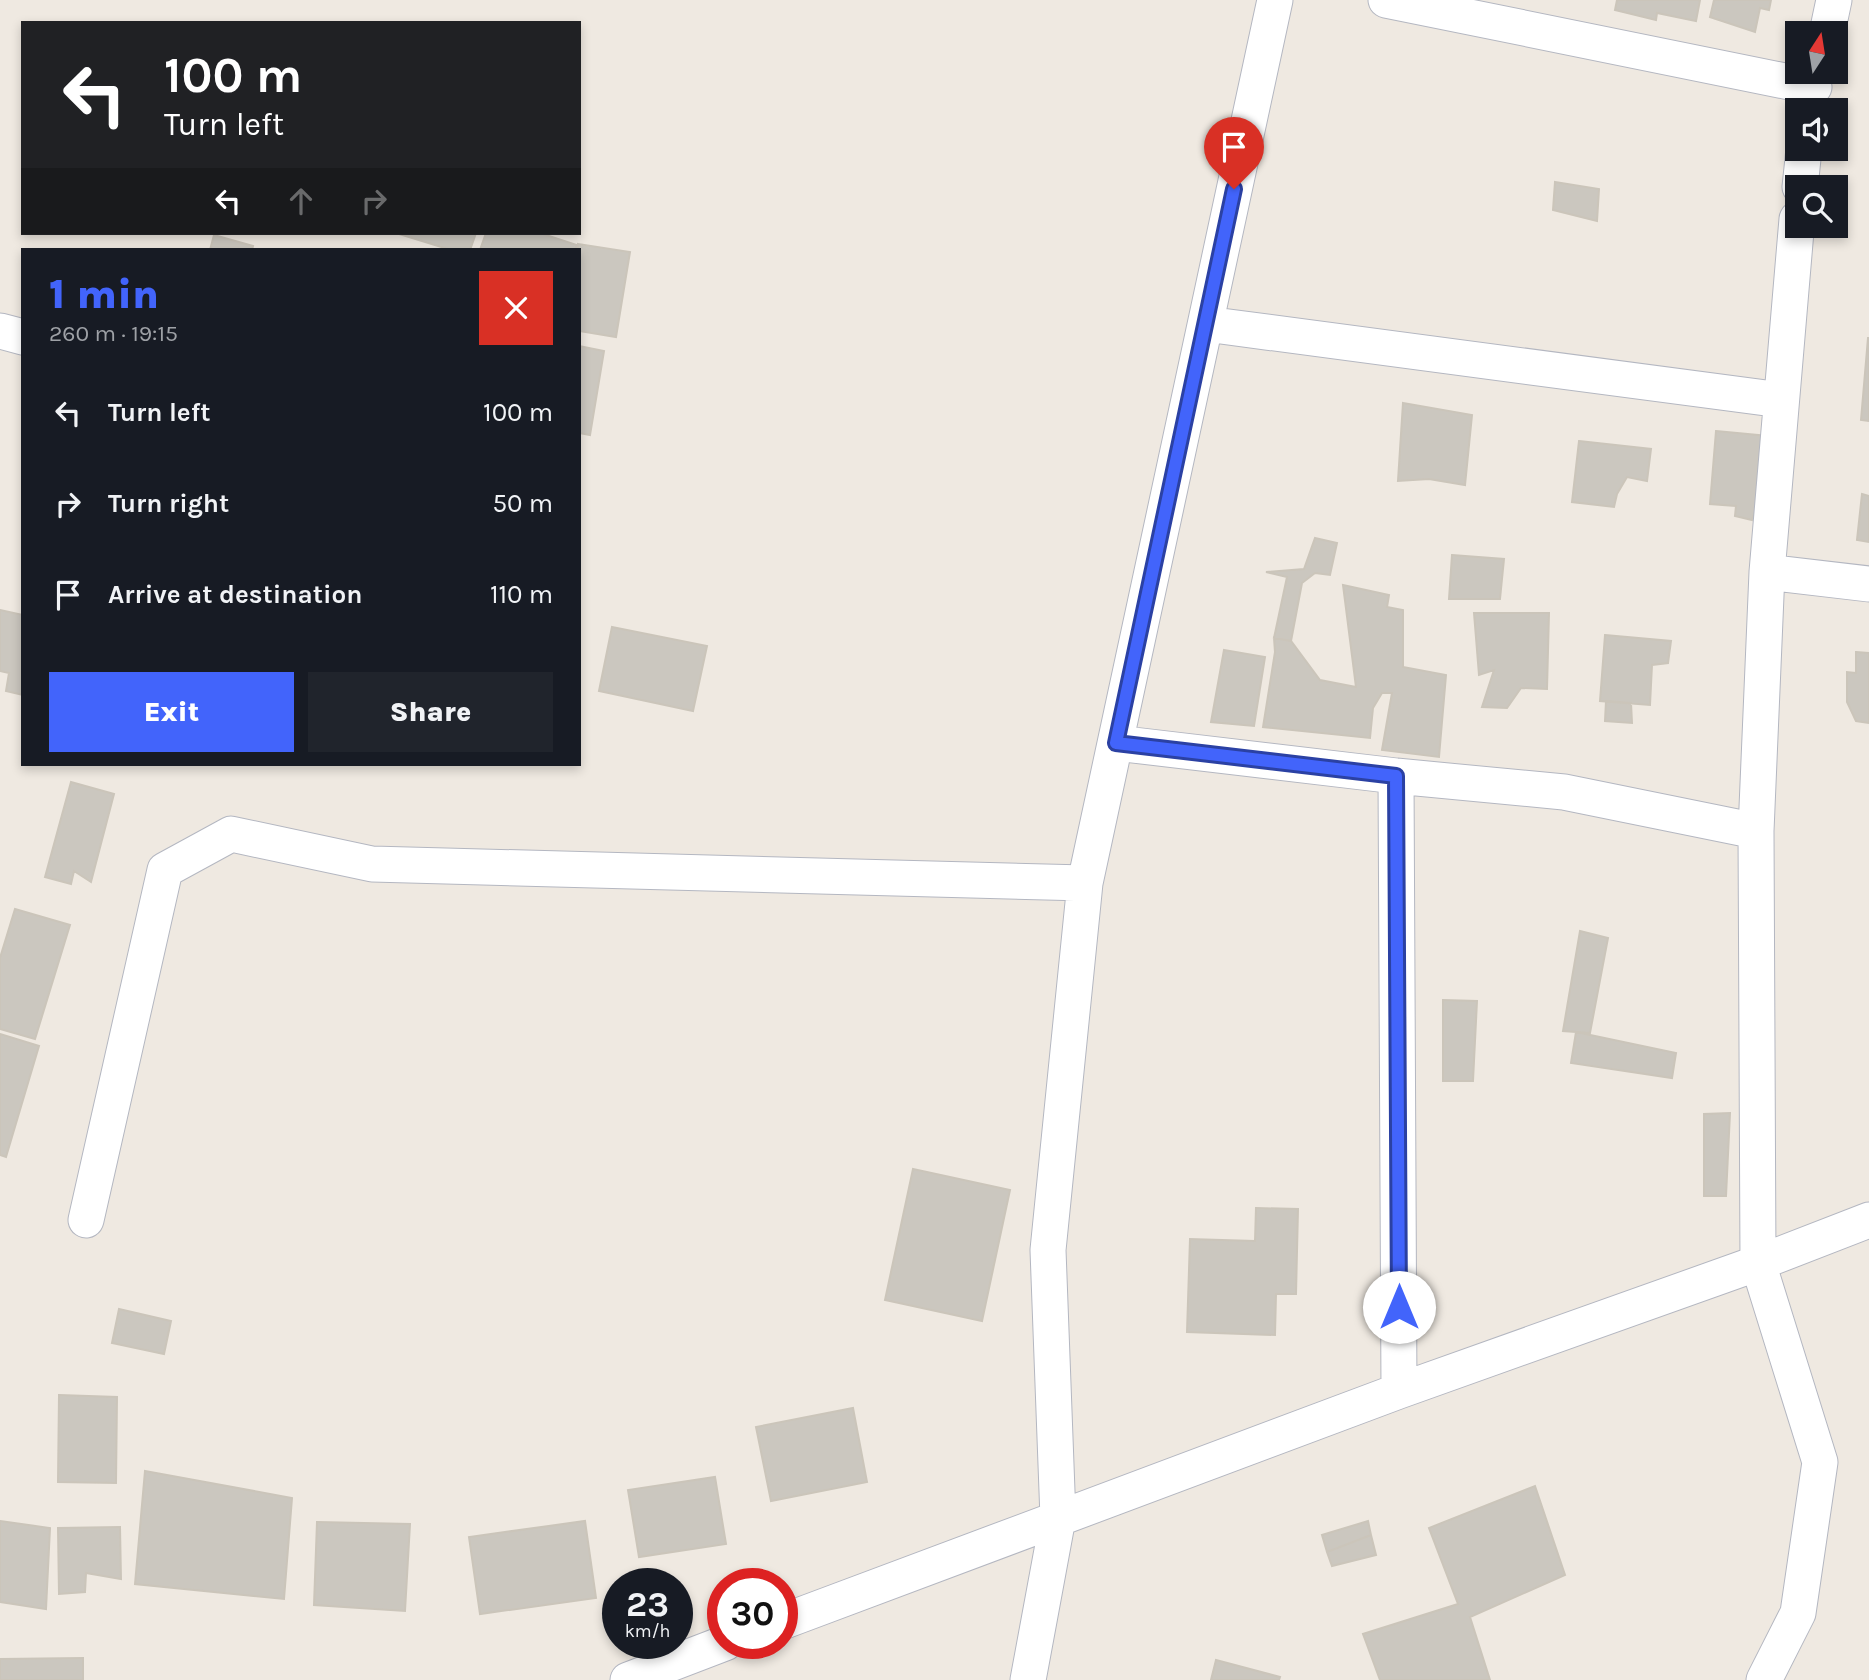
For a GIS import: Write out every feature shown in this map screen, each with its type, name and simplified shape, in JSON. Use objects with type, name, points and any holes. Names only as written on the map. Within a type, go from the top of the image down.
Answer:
[{"type":"street","points":[[1028,1680],[1058,1517],[1048,1250],[1085,883],[1275,0]]},
{"type":"street","points":[[1386,0],[1814,90]]},
{"type":"street","points":[[1830,21],[1834,0]]},
{"type":"street","points":[[1763,1680],[1798,1613],[1819,1462],[1758,1263],[1756,831],[1767,572],[1795,238]]},
{"type":"street","points":[[1206,324],[1782,400]]},
{"type":"street","points":[[0,331],[21,336]]},
{"type":"street","points":[[1767,572],[1869,584]]},
{"type":"street","points":[[1116,743],[1396,776],[1564,792],[1756,831]]},
{"type":"street","points":[[1396,776],[1399,1391]]},
{"type":"street","points":[[86,1220],[166,870],[231,834],[372,864],[1085,883]]},
{"type":"street","points":[[798,1616],[1058,1517],[1399,1391],[1758,1263],[1869,1220]]},
{"type":"street","points":[[628,1680],[707,1650]]},
{"type":"building","points":[[1617,0],[1700,0],[1696,21],[1657,13],[1656,20],[1615,10]]},
{"type":"building","points":[[1714,0],[1771,0],[1769,10],[1760,8],[1755,32],[1710,17]]},
{"type":"building","points":[[1555,182],[1599,189],[1597,221],[1553,210]]},
{"type":"building","points":[[214,235],[253,246],[252,248],[211,248]]},
{"type":"building","points":[[402,235],[475,235],[471,248],[445,248]]},
{"type":"building","points":[[485,235],[546,235],[577,245],[576,248],[481,248]]},
{"type":"building","points":[[578,244],[630,252],[616,337],[581,331],[581,248],[578,248]]},
{"type":"building","points":[[1869,338],[1869,421],[1861,420]]},
{"type":"building","points":[[581,346],[604,351],[590,435],[581,433]]},
{"type":"building","points":[[1403,403],[1472,415],[1465,485],[1429,479],[1398,481]]},
{"type":"building","points":[[1716,431],[1768,436],[1768,474],[1752,520],[1735,516],[1736,506],[1710,504]]},
{"type":"building","points":[[1579,441],[1651,449],[1647,481],[1627,477],[1617,494],[1614,507],[1572,502]]},
{"type":"building","points":[[1862,494],[1869,496],[1869,542],[1857,540]]},
{"type":"building","points":[[1315,538],[1337,543],[1330,575],[1315,573],[1302,583],[1291,641],[1274,638],[1287,577],[1266,572],[1304,569]]},
{"type":"building","points":[[1452,555],[1504,559],[1500,599],[1449,599]]},
{"type":"building","points":[[1343,585],[1389,595],[1387,607],[1403,610],[1403,667],[1446,675],[1439,757],[1382,750],[1392,693],[1382,693],[1373,708],[1370,738],[1263,727],[1275,652],[1274,638],[1291,641],[1320,680],[1356,687]]},
{"type":"building","points":[[0,610],[21,615],[21,695],[6,691],[9,673],[0,671]]},
{"type":"building","points":[[1474,613],[1549,613],[1547,689],[1521,688],[1507,708],[1482,707],[1494,670],[1479,675]]},
{"type":"building","points":[[612,627],[707,646],[693,711],[599,691]]},
{"type":"building","points":[[1605,635],[1671,641],[1668,663],[1652,665],[1650,705],[1600,701]]},
{"type":"building","points":[[1224,650],[1265,657],[1254,726],[1211,722]]},
{"type":"building","points":[[1856,652],[1869,653],[1869,723],[1856,721],[1847,702],[1847,672],[1856,673]]},
{"type":"building","points":[[1606,701],[1631,703],[1632,723],[1605,721]]},
{"type":"building","points":[[71,782],[114,794],[91,882],[74,871],[71,884],[45,877]]},
{"type":"building","points":[[15,909],[70,925],[35,1039],[0,1029],[0,958]]},
{"type":"building","points":[[1580,931],[1608,938],[1590,1033],[1563,1031]]},
{"type":"building","points":[[1443,1000],[1477,1001],[1473,1081],[1443,1081]]},
{"type":"building","points":[[1576,1032],[1676,1053],[1672,1078],[1571,1063]]},
{"type":"building","points":[[0,1034],[39,1046],[6,1157],[0,1155]]},
{"type":"building","points":[[1730,1113],[1726,1196],[1704,1196],[1704,1114]]},
{"type":"building","points":[[913,1169],[1010,1190],[982,1321],[885,1300]]},
{"type":"building","points":[[1256,1208],[1298,1209],[1296,1294],[1276,1294],[1275,1335],[1187,1332],[1190,1239],[1255,1241]]},
{"type":"building","points":[[119,1309],[171,1321],[164,1354],[112,1343]]},
{"type":"building","points":[[59,1395],[117,1397],[116,1483],[58,1482]]},
{"type":"building","points":[[853,1408],[867,1482],[771,1501],[756,1427]]},
{"type":"building","points":[[145,1471],[292,1498],[284,1599],[135,1584]]},
{"type":"building","points":[[715,1477],[726,1544],[639,1557],[628,1490]]},
{"type":"building","points":[[1535,1486],[1565,1575],[1470,1617],[1490,1680],[1380,1680],[1363,1634],[1458,1604],[1429,1528]]},
{"type":"building","points":[[0,1521],[50,1528],[46,1609],[0,1602]]},
{"type":"building","points":[[585,1521],[596,1598],[480,1614],[469,1537]]},
{"type":"building","points":[[1368,1521],[1371,1535],[1327,1552],[1322,1535]]},
{"type":"building","points":[[317,1522],[410,1524],[405,1611],[314,1605]]},
{"type":"building","points":[[120,1527],[121,1579],[86,1573],[85,1592],[59,1594],[58,1528]]},
{"type":"building","points":[[1371,1535],[1376,1555],[1332,1566],[1327,1552]]},
{"type":"building","points":[[83,1658],[83,1680],[0,1680],[0,1659]]},
{"type":"building","points":[[1216,1660],[1280,1677],[1279,1680],[1211,1680]]},
{"type":"route","points":[[1234,189],[1116,743],[1396,776],[1399,1307]]}]
